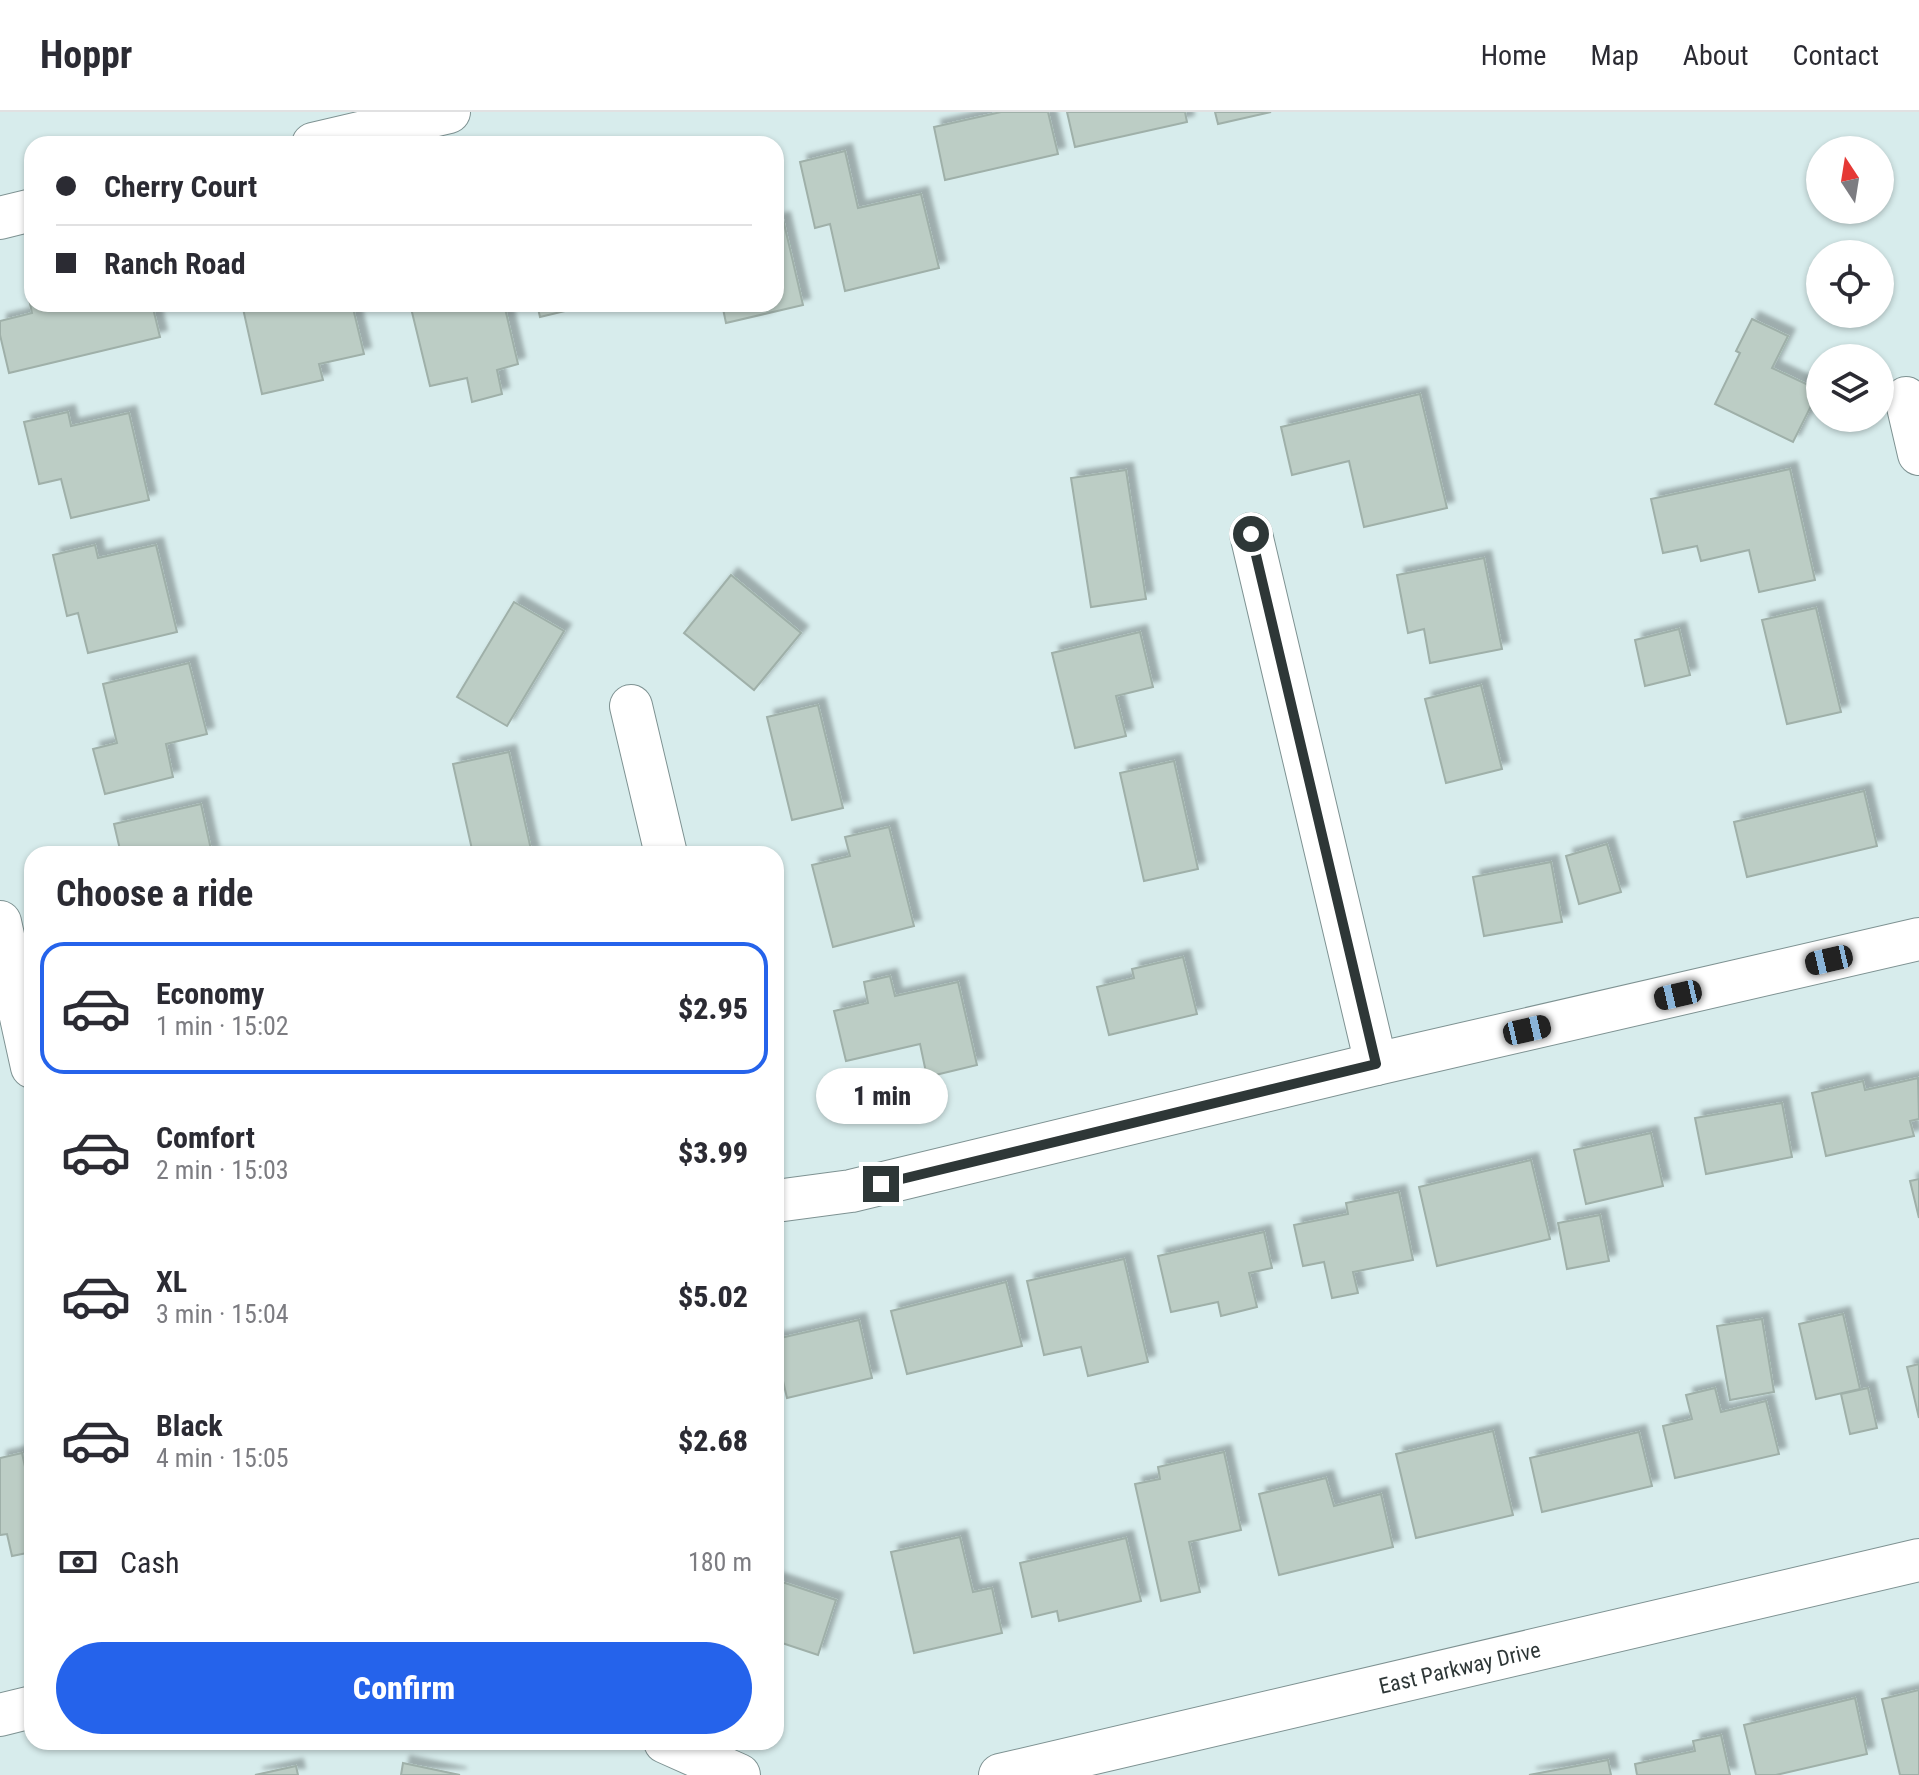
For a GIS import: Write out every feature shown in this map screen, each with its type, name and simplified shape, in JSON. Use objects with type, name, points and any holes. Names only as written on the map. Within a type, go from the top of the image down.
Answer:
[{"type":"street","points":[[347,136],[449,112]]},
{"type":"street","points":[[0,218],[24,212]]},
{"type":"street","points":[[1906,398],[1919,454]]},
{"type":"street","points":[[1251,534],[1376,1064]]},
{"type":"street","points":[[631,706],[664,846]]},
{"type":"street","points":[[0,922],[20,1059]]},
{"type":"street","points":[[784,1200],[851,1191],[1376,1064],[1919,939]]},
{"type":"street","name":"East Parkway Drive","points":[[1000,1775],[1919,1560]]},
{"type":"street","points":[[0,1715],[24,1709]]},
{"type":"street","points":[[683,1750],[739,1775]]},
{"type":"building","points":[[1001,112],[1048,112],[1058,154],[945,180],[934,127]]},
{"type":"building","points":[[1067,112],[1185,112],[1187,122],[1075,147]]},
{"type":"building","points":[[1215,112],[1271,112],[1218,124]]},
{"type":"building","points":[[845,151],[858,208],[921,194],[939,268],[845,291],[830,224],[815,228],[800,162]]},
{"type":"building","points":[[784,223],[803,305],[784,309]]},
{"type":"building","points":[[154,312],[160,337],[9,373],[0,321],[32,313]]},
{"type":"building","points":[[244,312],[354,312],[364,354],[319,364],[323,380],[262,394]]},
{"type":"building","points":[[412,312],[506,312],[518,364],[497,370],[502,394],[472,402],[467,378],[430,386]]},
{"type":"building","points":[[539,312],[561,312],[540,317]]},
{"type":"building","points":[[724,312],[773,312],[726,323]]},
{"type":"building","points":[[1752,319],[1788,336],[1772,368],[1806,384],[1806,416],[1793,442],[1715,404],[1740,353],[1736,351]]},
{"type":"building","points":[[1420,394],[1447,508],[1364,527],[1349,461],[1292,475],[1281,427]]},
{"type":"building","points":[[68,412],[71,426],[129,413],[149,500],[71,518],[61,479],[39,484],[24,422]]},
{"type":"building","points":[[1790,469],[1815,580],[1759,592],[1749,550],[1701,561],[1697,546],[1663,553],[1651,499]]},
{"type":"building","points":[[1126,470],[1146,599],[1091,607],[1071,478]]},
{"type":"building","points":[[95,545],[98,558],[156,545],[177,632],[88,653],[78,613],[67,616],[53,555]]},
{"type":"building","points":[[1484,558],[1502,649],[1430,663],[1424,629],[1408,633],[1397,575]]},
{"type":"building","points":[[731,575],[801,633],[754,690],[684,633]]},
{"type":"building","points":[[514,602],[564,631],[507,726],[457,697]]},
{"type":"building","points":[[1816,608],[1841,712],[1787,724],[1762,620]]},
{"type":"building","points":[[1679,629],[1690,675],[1645,686],[1635,640]]},
{"type":"building","points":[[1140,632],[1153,687],[1116,696],[1126,736],[1075,748],[1052,653]]},
{"type":"building","points":[[189,663],[207,734],[166,744],[173,777],[105,794],[93,749],[117,743],[103,684]]},
{"type":"building","points":[[1481,685],[1502,769],[1446,783],[1425,699]]},
{"type":"building","points":[[818,705],[843,808],[792,820],[767,717]]},
{"type":"building","points":[[509,752],[530,846],[471,846],[453,764]]},
{"type":"building","points":[[1174,761],[1198,869],[1144,881],[1120,773]]},
{"type":"building","points":[[1864,791],[1877,846],[1747,877],[1734,822]]},
{"type":"building","points":[[201,804],[210,846],[119,846],[114,824]]},
{"type":"building","points":[[889,827],[914,926],[833,947],[812,865],[850,856],[845,837]]},
{"type":"building","points":[[1607,844],[1621,892],[1579,904],[1566,856]]},
{"type":"building","points":[[1551,862],[1562,922],[1484,936],[1473,877]]},
{"type":"building","points":[[1183,957],[1197,1014],[1109,1035],[1097,987],[1134,978],[1132,969]]},
{"type":"building","points":[[890,976],[895,996],[958,982],[977,1065],[927,1077],[920,1044],[846,1061],[834,1011],[868,1003],[864,982]]},
{"type":"building","points":[[1918,1078],[1919,1119],[1910,1121],[1914,1136],[1826,1156],[1812,1093],[1863,1081],[1865,1090]]},
{"type":"building","points":[[1782,1103],[1792,1157],[1706,1174],[1695,1118]]},
{"type":"building","points":[[1651,1133],[1663,1186],[1586,1204],[1574,1150]]},
{"type":"building","points":[[1531,1160],[1550,1239],[1437,1266],[1419,1187]]},
{"type":"building","points":[[1919,1179],[1919,1218],[1910,1181]]},
{"type":"building","points":[[1399,1192],[1413,1260],[1353,1272],[1358,1293],[1332,1298],[1324,1262],[1303,1266],[1294,1225],[1348,1214],[1346,1203]]},
{"type":"building","points":[[1600,1215],[1609,1261],[1567,1269],[1558,1223]]},
{"type":"building","points":[[1264,1232],[1272,1268],[1249,1273],[1257,1307],[1221,1316],[1218,1302],[1171,1312],[1158,1256]]},
{"type":"building","points":[[1124,1259],[1148,1362],[1088,1376],[1081,1347],[1044,1355],[1027,1281]]},
{"type":"building","points":[[1006,1282],[1022,1346],[907,1374],[891,1311]]},
{"type":"building","points":[[1843,1314],[1860,1389],[1816,1399],[1799,1324]]},
{"type":"building","points":[[1762,1319],[1774,1392],[1730,1400],[1717,1326]]},
{"type":"building","points":[[859,1320],[872,1378],[787,1398],[784,1337]]},
{"type":"building","points":[[1919,1364],[1919,1418],[1907,1367]]},
{"type":"building","points":[[1715,1388],[1721,1412],[1766,1401],[1779,1454],[1675,1478],[1663,1426],[1692,1419],[1686,1395]]},
{"type":"building","points":[[1868,1388],[1877,1428],[1850,1434],[1841,1394]]},
{"type":"building","points":[[1493,1431],[1513,1515],[1416,1538],[1396,1454]]},
{"type":"building","points":[[1639,1432],[1652,1486],[1542,1512],[1530,1458]]},
{"type":"building","points":[[1224,1452],[1241,1530],[1189,1542],[1200,1592],[1161,1601],[1135,1484],[1160,1479],[1158,1467]]},
{"type":"building","points":[[22,1453],[24,1462],[24,1554],[12,1556],[7,1534],[0,1535],[0,1458]]},
{"type":"building","points":[[1326,1478],[1334,1506],[1381,1494],[1393,1547],[1279,1575],[1259,1494]]},
{"type":"building","points":[[960,1537],[973,1592],[992,1588],[1002,1633],[914,1653],[891,1552]]},
{"type":"building","points":[[1126,1538],[1141,1601],[1059,1621],[1057,1611],[1032,1617],[1020,1563]]},
{"type":"building","points":[[784,1583],[836,1600],[818,1655],[784,1644]]},
{"type":"building","points":[[1919,1690],[1919,1775],[1900,1775],[1882,1699]]},
{"type":"building","points":[[1855,1698],[1867,1754],[1776,1775],[1756,1775],[1744,1725]]},
{"type":"building","points":[[1721,1735],[1730,1775],[1637,1775],[1635,1764],[1695,1751],[1693,1741]]},
{"type":"building","points":[[1608,1760],[1611,1775],[1529,1775]]},
{"type":"building","points":[[403,1763],[460,1775],[401,1775]]},
{"type":"building","points":[[296,1766],[298,1775],[255,1775]]},
{"type":"route","points":[[881,1184],[1376,1064],[1251,534]]}]
